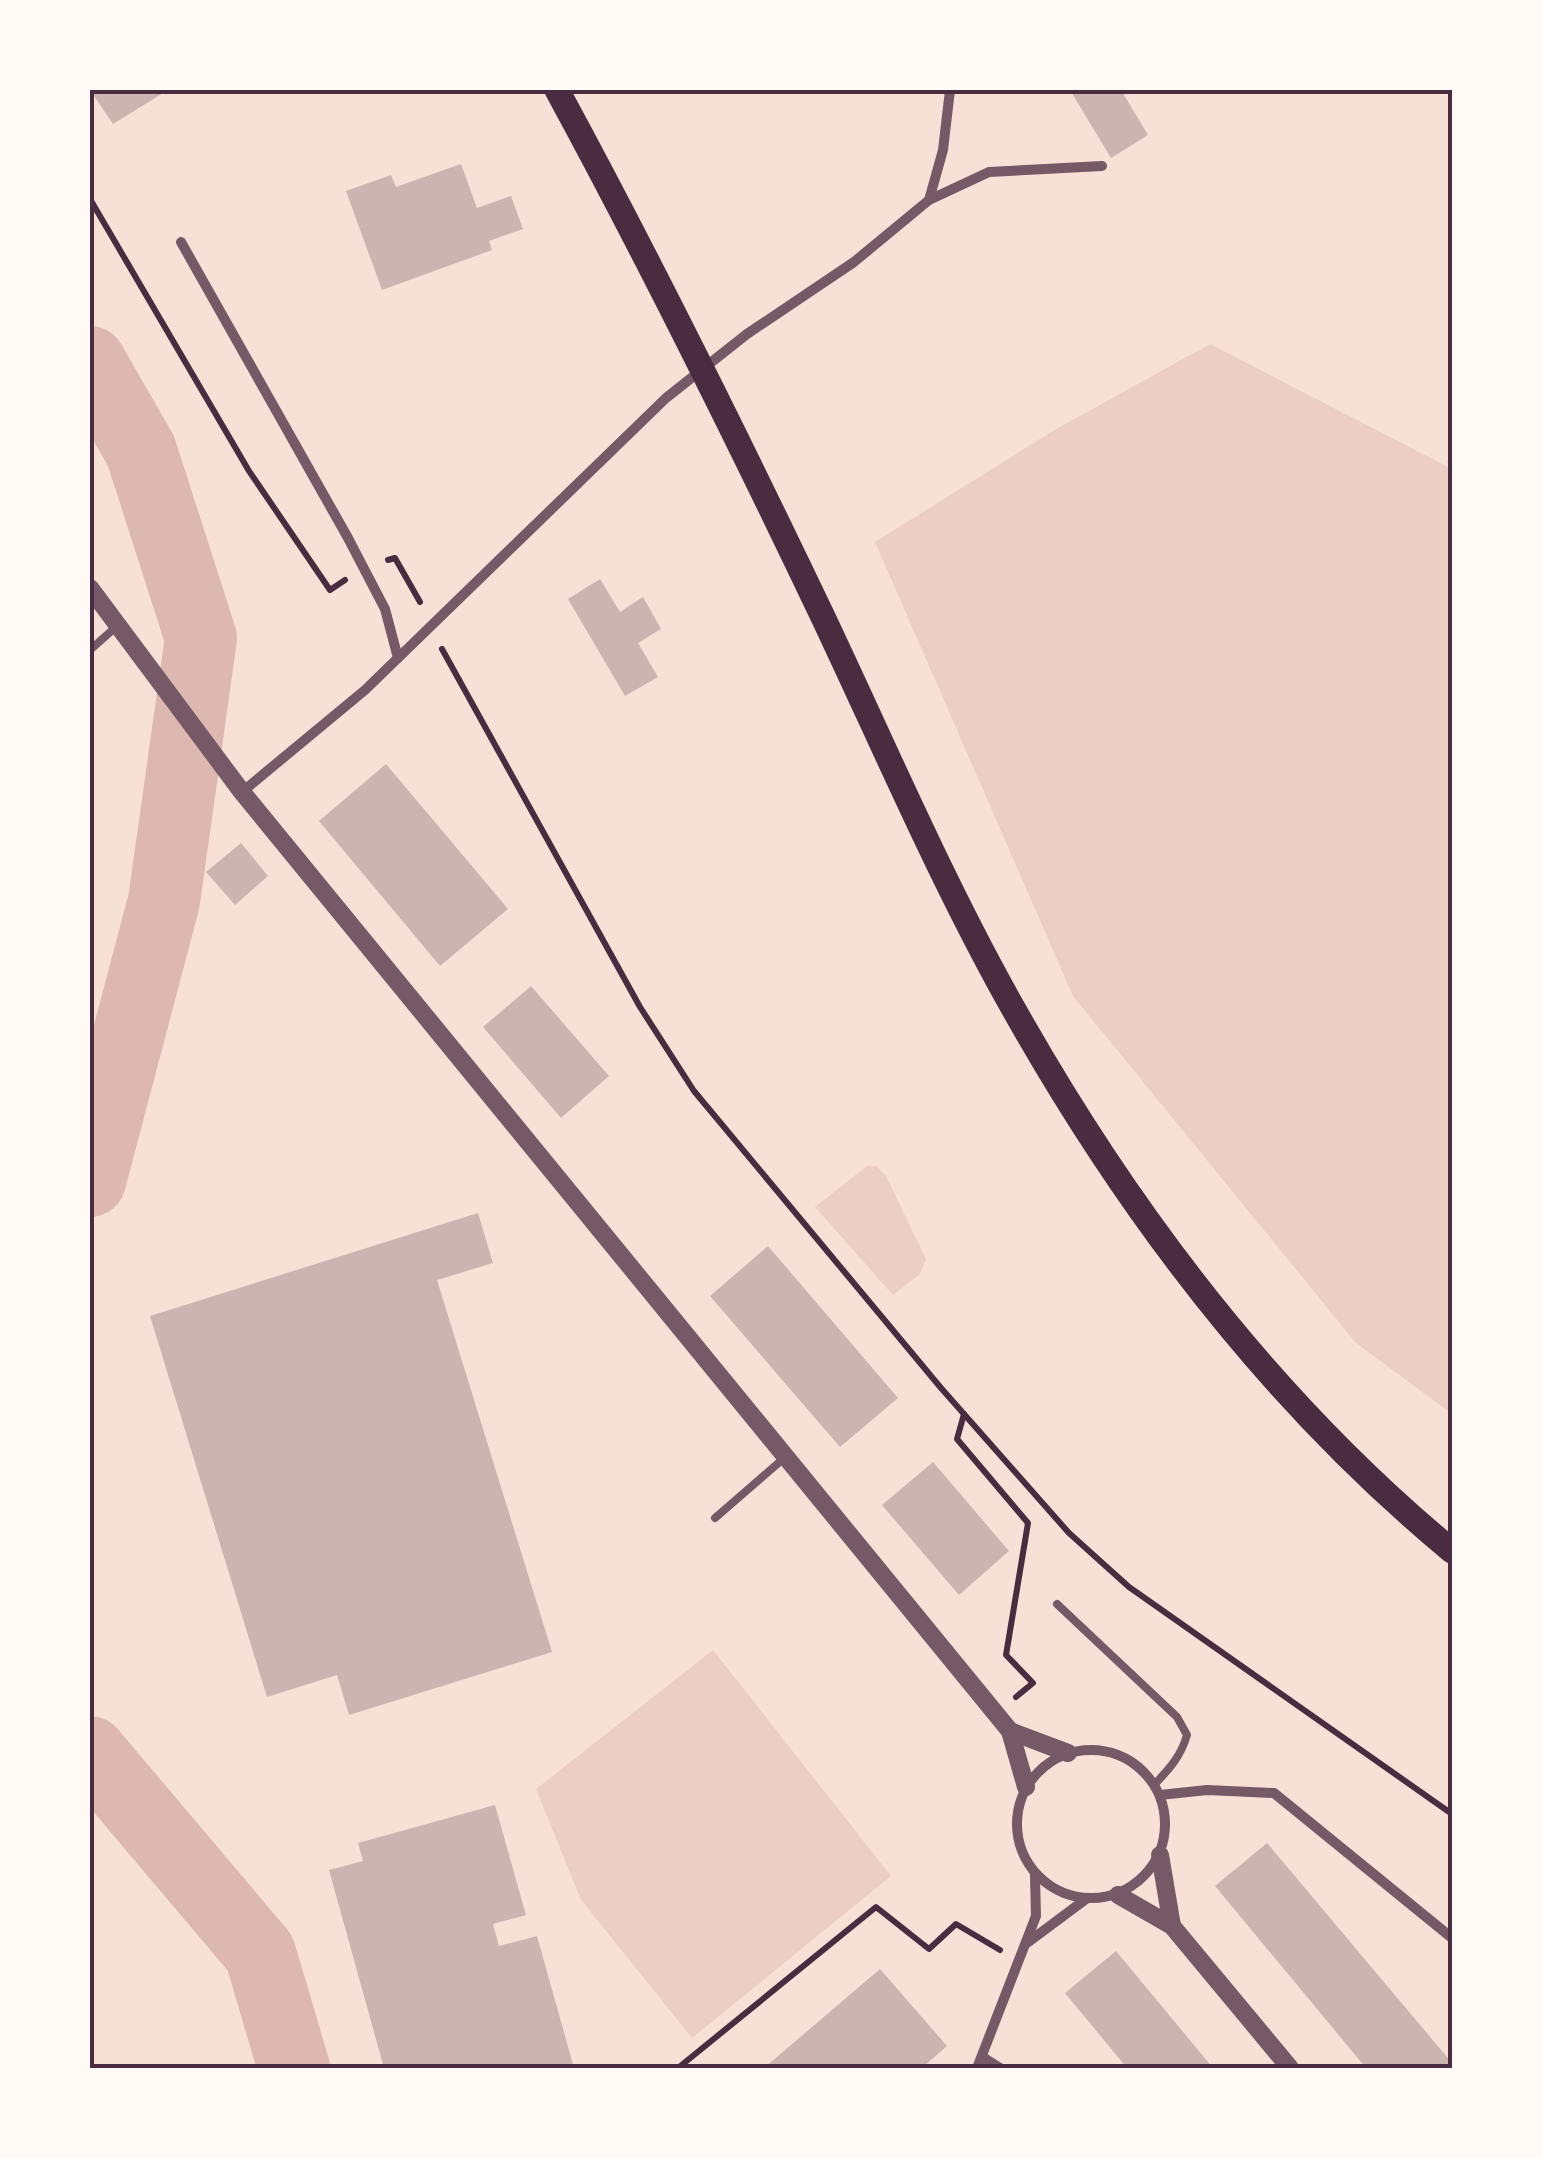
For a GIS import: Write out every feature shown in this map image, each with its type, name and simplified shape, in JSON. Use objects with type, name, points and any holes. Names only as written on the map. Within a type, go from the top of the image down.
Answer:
[{"type":"main road","points":[[557,90],[670,298],[1016,1013],[1170,1254],[1236,1339],[1394,1502],[1452,1550]]},
{"type":"street","points":[[929,200],[942,150],[950,90]]},
{"type":"street","points":[[242,792],[365,690],[666,398],[747,334],[854,262],[929,200],[990,172],[1102,166]]},
{"type":"street","points":[[180,242],[348,538],[385,609],[398,658]]},
{"type":"street","points":[[90,588],[242,792],[1010,1731],[1026,1787]]},
{"type":"street","points":[[1010,1731],[1068,1754]]},
{"type":"street","points":[[1000,2068],[981,2063],[1026,1944],[1038,1896],[1034,1874],[1016,1836],[1017,1811],[1026,1787],[1042,1768],[1068,1754],[1108,1751],[1130,1760],[1158,1790],[1166,1819],[1160,1854],[1172,1926]]},
{"type":"street","points":[[1158,1790],[1274,1794],[1452,1938]]},
{"type":"street","points":[[1034,1874],[1052,1889],[1087,1898],[1118,1894],[1160,1854]]},
{"type":"street","points":[[1118,1894],[1172,1926],[1290,2068]]},
{"type":"street","points":[[1026,1944],[1087,1898]]},
{"type":"lane","points":[[90,650],[117,626]]},
{"type":"lane","points":[[715,1518],[785,1457]]},
{"type":"lane","points":[[1057,1604],[1159,1695],[1182,1726],[1187,1736],[1178,1760],[1158,1790]]},
{"type":"path","points":[[90,199],[249,471],[330,590]]},
{"type":"path","points":[[432,624],[554,856],[640,1007],[694,1091],[964,1414],[1069,1533],[1130,1587],[1452,1814]]},
{"type":"path","points":[[964,1414],[957,1440],[1028,1522],[1006,1656],[1033,1683],[996,1714]]},
{"type":"path","points":[[678,2068],[876,1907],[930,1949],[956,1924],[1018,1961]]},
{"type":"shaded area","points":[[1210,344],[1452,469],[1452,1414],[1356,1343],[1073,996],[875,542],[1051,432]]},
{"type":"shaded area","points":[[867,1166],[876,1166],[886,1176],[926,1259],[920,1274],[893,1295],[815,1207]]},
{"type":"shaded area","points":[[713,1650],[891,1876],[692,2038],[581,1900],[536,1789]]},
{"type":"building","points":[[90,90],[168,90],[113,124]]},
{"type":"building","points":[[1070,90],[1121,90],[1148,135],[1111,158]]},
{"type":"building","points":[[461,164],[477,208],[511,196],[523,229],[489,241],[492,250],[382,290],[346,191],[391,175],[396,187]]},
{"type":"building","points":[[600,579],[620,612],[643,597],[661,629],[638,643],[658,677],[625,696],[568,599]]},
{"type":"building","points":[[386,764],[508,909],[440,966],[319,821]]},
{"type":"building","points":[[241,843],[268,876],[235,905],[206,872]]},
{"type":"building","points":[[531,986],[609,1076],[561,1118],[483,1027]]},
{"type":"building","points":[[478,1213],[493,1263],[437,1280],[552,1652],[349,1715],[337,1675],[267,1697],[150,1316]]},
{"type":"building","points":[[768,1246],[898,1398],[840,1447],[710,1296]]},
{"type":"building","points":[[933,1462],[1009,1551],[959,1595],[882,1505]]},
{"type":"building","points":[[495,1805],[526,1915],[493,1924],[499,1946],[537,1936],[574,2068],[384,2068],[329,1870],[363,1861],[358,1843]]},
{"type":"building","points":[[1267,1843],[1452,2063],[1452,2068],[1366,2068],[1215,1886]]},
{"type":"building","points":[[1116,1951],[1213,2068],[1127,2068],[1065,1993]]},
{"type":"building","points":[[880,1969],[947,2046],[922,2068],[764,2068]]},
{"type":"waterway","points":[[90,362],[141,451],[201,638],[164,901],[90,1181]]},
{"type":"waterway","points":[[90,1752],[260,1953],[294,2068]]}]
